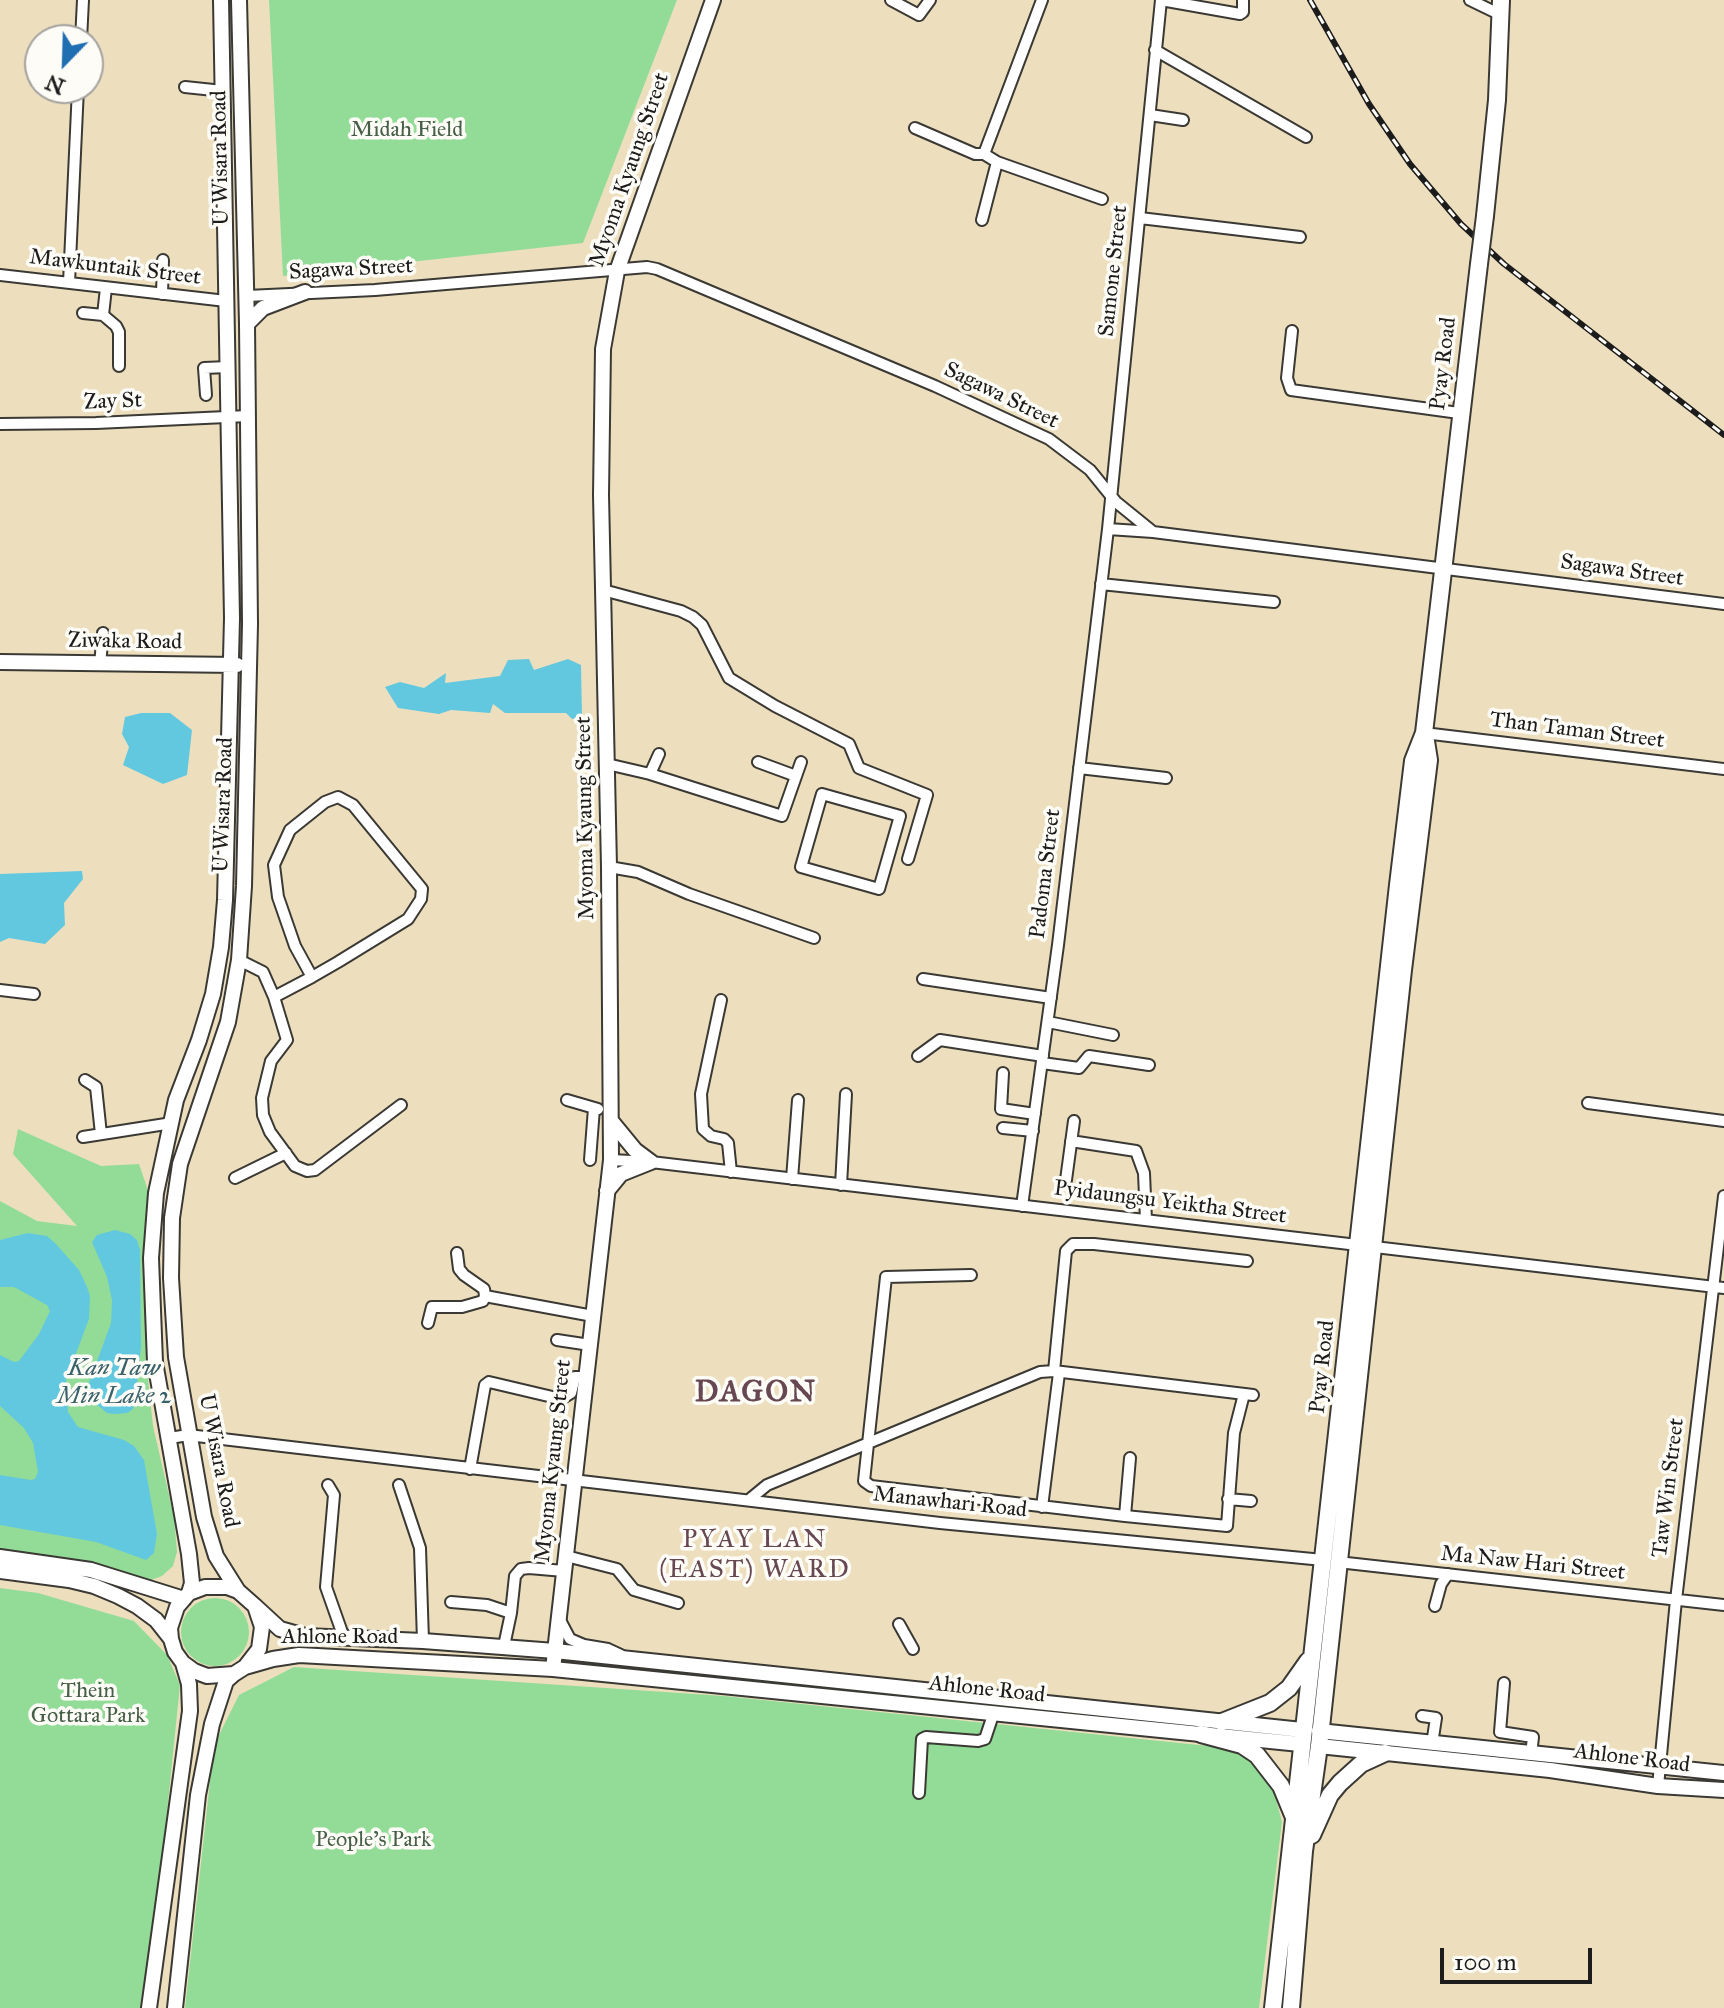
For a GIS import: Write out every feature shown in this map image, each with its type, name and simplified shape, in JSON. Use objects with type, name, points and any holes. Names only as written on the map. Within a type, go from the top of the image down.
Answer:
[{"type":"highway","name":"Pyay Road","points":[[1273,2008],[1294,1818],[1310,1738],[1366,1247],[1429,760],[1424,733],[1459,413],[1485,216],[1497,100],[1501,7]]},
{"type":"highway","name":"Pyay Road","points":[[1291,2008],[1304,1851],[1311,1656],[1330,1561]]},
{"type":"highway","points":[[1222,1722],[1270,1703],[1289,1688],[1311,1656]]},
{"type":"highway","points":[[1201,1734],[1242,1745],[1257,1755],[1281,1786],[1294,1818]]},
{"type":"highway","points":[[1304,1851],[1330,1795],[1361,1764],[1385,1753]]},
{"type":"main road","name":"Myoma Kyaung Street","points":[[553,1669],[611,1160],[603,590],[602,377],[607,320],[617,271],[713,0]]},
{"type":"main road","points":[[221,2],[239,1]]},
{"type":"main road","name":"U Wisara Road","points":[[238,1591],[216,1556],[204,1517],[188,1435],[176,1357],[172,1228],[180,1164],[228,1022],[239,963],[248,763],[249,545],[247,296],[239,1]]},
{"type":"main road","name":"U Wisara Road","points":[[186,1596],[192,1583],[189,1554],[155,1362],[151,1258],[156,1193],[173,1117],[206,1017],[218,963],[225,900],[231,545],[221,2]]},
{"type":"main road","points":[[223,91],[242,90]]},
{"type":"main road","points":[[247,324],[263,308],[305,292]]},
{"type":"main road","points":[[231,545],[249,545]]},
{"type":"main road","name":"Ziwaka Road","points":[[0,662],[230,666],[249,663]]},
{"type":"main road","points":[[228,762],[248,763]]},
{"type":"main road","points":[[218,963],[239,963]]},
{"type":"main road","points":[[173,1117],[195,1117]]},
{"type":"main road","points":[[612,1117],[635,1150],[651,1162]]},
{"type":"main road","points":[[607,1191],[621,1174],[651,1162]]},
{"type":"main road","points":[[153,1228],[172,1228]]},
{"type":"main road","points":[[0,1557],[91,1570],[186,1596],[216,1585],[238,1591],[255,1606],[262,1627],[259,1649],[240,1671],[226,1681],[212,1724],[198,1795],[175,2008]]},
{"type":"main road","points":[[0,1571],[49,1576],[94,1586],[137,1606],[156,1620],[171,1639]]},
{"type":"main road","points":[[186,1596],[172,1617],[171,1639],[175,1652],[183,1663],[207,1676],[220,1677],[240,1671]]},
{"type":"main road","name":"Ahlone Road","points":[[255,1606],[280,1629],[305,1636],[504,1646],[627,1658],[1172,1723],[1201,1734],[1432,1744],[1724,1773]]},
{"type":"main road","name":"Ahlone Road","points":[[240,1671],[273,1659],[299,1655],[553,1669],[994,1712],[1172,1723],[1222,1722],[1385,1753],[1550,1770],[1658,1786],[1724,1790]]},
{"type":"main road","points":[[149,2008],[190,1711],[189,1684],[183,1663]]},
{"type":"main road","points":[[178,1791],[198,1795]]},
{"type":"main road","points":[[163,1906],[186,1909]]},
{"type":"street","points":[[82,24],[83,0]]},
{"type":"street","points":[[891,0],[919,15],[930,0]]},
{"type":"street","points":[[984,154],[1042,0]]},
{"type":"street","points":[[1161,0],[1240,14],[1243,12],[1243,0]]},
{"type":"street","name":"Samone Street","points":[[1106,546],[1161,0]]},
{"type":"street","points":[[1470,0],[1501,7]]},
{"type":"street","points":[[1155,50],[1306,137]]},
{"type":"street","points":[[185,87],[223,91]]},
{"type":"street","points":[[69,283],[77,104]]},
{"type":"street","points":[[1150,115],[1183,120]]},
{"type":"street","points":[[915,128],[975,154],[984,154],[997,162],[1102,199]]},
{"type":"street","points":[[982,220],[997,162]]},
{"type":"street","points":[[1140,218],[1300,237]]},
{"type":"street","points":[[162,294],[163,260]]},
{"type":"street","name":"Sagawa Street","points":[[247,296],[375,290],[647,267],[657,269],[935,386],[1049,439],[1090,470],[1112,497],[1153,532],[1724,604]]},
{"type":"street","name":"Mawkuntaik Street","points":[[0,275],[226,301]]},
{"type":"street","points":[[103,315],[106,288]]},
{"type":"street","points":[[83,313],[103,315],[116,326],[119,332],[119,366]]},
{"type":"street","points":[[1292,331],[1287,378],[1291,390],[1459,413]]},
{"type":"street","points":[[206,395],[204,368],[228,367]]},
{"type":"street","name":"Zay St","points":[[0,424],[248,416]]},
{"type":"street","points":[[1108,529],[1153,532]]},
{"type":"street","name":"Padoma Street","points":[[1022,1206],[1048,1022],[1106,546]]},
{"type":"street","points":[[1101,584],[1274,602]]},
{"type":"street","points":[[603,590],[693,617],[702,625],[729,678],[849,744],[859,768],[927,795],[908,859]]},
{"type":"street","points":[[100,664],[103,633]]},
{"type":"street","name":"Than Taman Street","points":[[1424,733],[1724,769]]},
{"type":"street","points":[[650,774],[659,754]]},
{"type":"street","points":[[758,762],[796,776]]},
{"type":"street","points":[[607,764],[650,774],[782,816],[801,762]]},
{"type":"street","points":[[1079,768],[1166,778]]},
{"type":"street","points":[[822,794],[900,816],[879,889],[801,867],[822,794]]},
{"type":"street","points":[[274,997],[312,977],[408,919],[421,899],[422,889],[353,805],[338,797],[325,802],[290,830],[274,865],[278,897],[295,946],[312,977]]},
{"type":"street","points":[[609,867],[638,872],[689,894],[814,938]]},
{"type":"street","points":[[239,963],[263,972],[287,1040],[271,1061],[262,1098],[263,1115],[270,1132],[295,1166],[307,1171],[315,1170],[401,1105]]},
{"type":"street","points":[[923,979],[1051,998]]},
{"type":"street","points":[[0,990],[34,994]]},
{"type":"street","points":[[721,1000],[701,1094],[703,1129],[728,1143],[731,1172]]},
{"type":"street","points":[[1048,1022],[1113,1035]]},
{"type":"street","points":[[918,1056],[940,1040],[1079,1068],[1086,1056],[1149,1065]]},
{"type":"street","points":[[1003,1073],[1001,1109],[1035,1114]]},
{"type":"street","points":[[85,1080],[96,1087],[101,1134]]},
{"type":"street","points":[[841,1185],[846,1094]]},
{"type":"street","points":[[567,1100],[612,1117]]},
{"type":"street","points":[[792,1179],[798,1100]]},
{"type":"street","points":[[1588,1103],[1724,1121]]},
{"type":"street","points":[[590,1160],[594,1108]]},
{"type":"street","points":[[83,1137],[173,1117]]},
{"type":"street","points":[[1066,1180],[1074,1121]]},
{"type":"street","points":[[1003,1128],[1033,1131]]},
{"type":"street","points":[[1071,1141],[1136,1151],[1144,1173],[1146,1220]]},
{"type":"street","points":[[235,1178],[286,1153]]},
{"type":"street","name":"Pyidaungsu Yeiktha Street","points":[[611,1160],[651,1162],[1719,1288]]},
{"type":"street","name":"Taw Win Street","points":[[1658,1786],[1676,1600],[1719,1288],[1724,1196]]},
{"type":"street","points":[[1042,1507],[1066,1251],[1073,1244],[1094,1244],[1247,1261]]},
{"type":"street","points":[[428,1323],[432,1307],[462,1307],[483,1301],[484,1289],[459,1269],[457,1253]]},
{"type":"street","points":[[750,1499],[767,1485],[867,1444],[1040,1372],[1057,1372],[1249,1394],[1234,1433],[1227,1526],[1042,1507],[867,1484],[864,1481],[867,1444],[886,1277],[971,1275]]},
{"type":"street","points":[[485,1296],[593,1316]]},
{"type":"street","points":[[557,1340],[590,1345]]},
{"type":"street","points":[[470,1469],[485,1385],[489,1382],[561,1399],[571,1393],[575,1377],[586,1377]]},
{"type":"street","name":"Manawhari Road","points":[[170,1438],[188,1435],[940,1523],[1330,1561]]},
{"type":"street","points":[[1125,1516],[1130,1458]]},
{"type":"street","points":[[328,1485],[334,1495],[326,1587],[344,1638]]},
{"type":"street","points":[[399,1485],[420,1548],[423,1641]]},
{"type":"street","points":[[1228,1499],[1251,1501]]},
{"type":"street","points":[[566,1556],[617,1569],[634,1590],[678,1603]]},
{"type":"street","name":"Ma Naw Hari Street","points":[[1330,1561],[1724,1605]]},
{"type":"street","points":[[504,1646],[515,1576],[521,1569],[564,1571]]},
{"type":"street","points":[[1435,1606],[1441,1584],[1448,1574]]},
{"type":"street","points":[[451,1602],[487,1605],[511,1613]]},
{"type":"street","points":[[559,1615],[570,1639],[608,1649],[627,1658]]},
{"type":"street","points":[[899,1624],[913,1649]]},
{"type":"street","points":[[1504,1683],[1500,1732],[1533,1737],[1531,1755]]},
{"type":"street","points":[[919,1793],[922,1739],[985,1739],[994,1712]]},
{"type":"street","points":[[1422,1716],[1436,1718],[1432,1744]]},
{"type":"green space","name":"Midah Field","points":[[269,0],[677,0],[583,243],[283,276]]},
{"type":"green space","points":[[18,1129],[101,1166],[139,1164],[152,1202],[145,1272],[146,1360],[153,1426],[174,1517],[177,1552],[173,1566],[162,1576],[146,1582],[0,1553],[0,1201],[37,1221],[77,1226],[13,1154]]},
{"type":"green space","name":"Thein Gottara Park","points":[[0,1588],[38,1593],[134,1621],[167,1655],[180,1685],[147,2008],[0,2008]]},
{"type":"green space","points":[[215,1598],[239,1608],[249,1632],[239,1656],[215,1666],[191,1656],[181,1632],[191,1608]]},
{"type":"green space","name":"People's Park","points":[[294,1667],[724,1696],[1238,1749],[1271,1780],[1282,1822],[1259,2008],[185,2008],[214,1745],[239,1695]]},
{"type":"water","points":[[529,659],[534,670],[568,659],[581,665],[582,717],[572,719],[566,713],[505,713],[493,704],[490,713],[451,710],[439,714],[398,708],[385,687],[400,682],[424,688],[446,673],[445,683],[500,676],[508,660]]},
{"type":"water","points":[[141,713],[170,713],[192,730],[187,775],[163,784],[123,765],[129,747],[122,734],[125,717]]},
{"type":"water","points":[[82,871],[83,879],[64,903],[65,925],[45,944],[9,938],[0,942],[0,874]]},
{"type":"water","name":"Kan Taw Min Lake 2","points":[[115,1230],[130,1234],[137,1240],[140,1250],[141,1347],[135,1404],[127,1413],[114,1414],[107,1413],[96,1404],[90,1394],[89,1383],[111,1323],[112,1300],[107,1277],[92,1242],[97,1235]]},
{"type":"water","points":[[28,1233],[47,1236],[56,1244],[79,1270],[87,1287],[90,1296],[89,1319],[66,1380],[68,1412],[78,1427],[124,1440],[134,1446],[144,1460],[157,1534],[154,1553],[146,1560],[96,1542],[0,1525],[0,1475],[31,1480],[38,1472],[33,1443],[24,1428],[0,1406],[0,1355],[14,1362],[19,1361],[39,1334],[50,1311],[47,1305],[14,1287],[0,1287],[0,1240]]},
{"type":"railway","points":[[1310,0],[1369,104],[1410,164],[1461,224],[1504,264],[1724,435]]},
{"type":"district","name":"DAGON","points":[[756,1394]]},
{"type":"district","name":"PYAY LAN (EAST) WARD","points":[[755,1556]]}]
